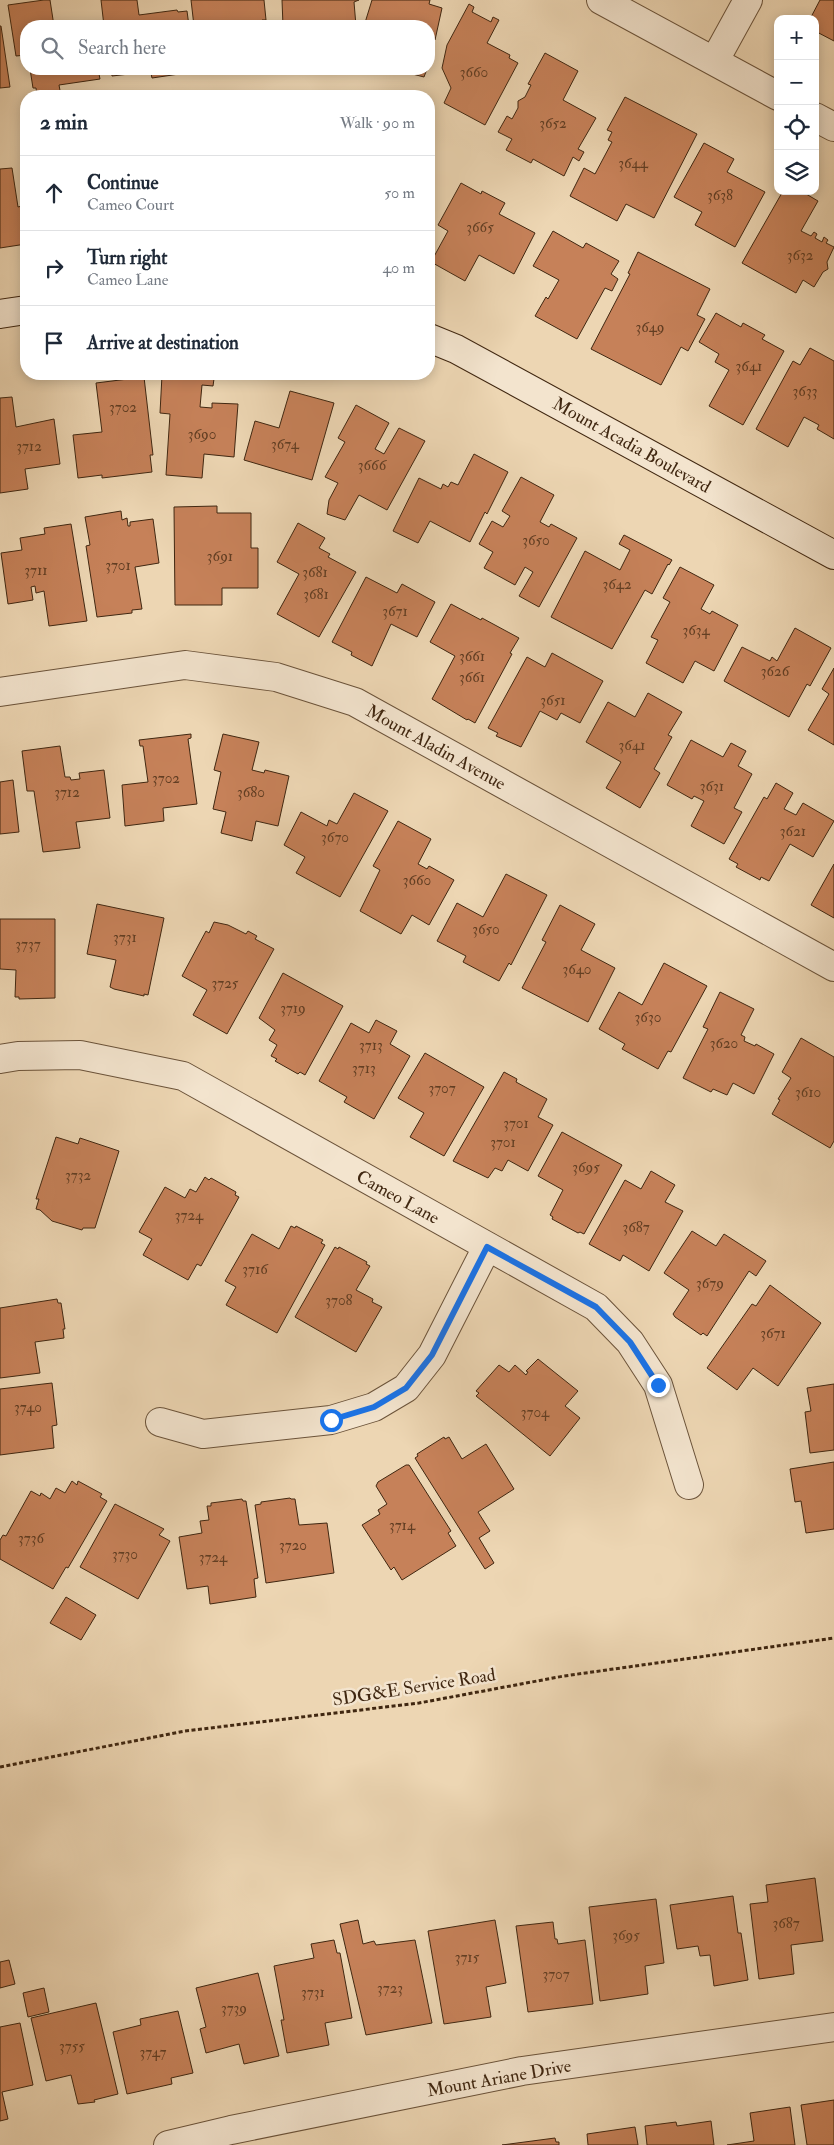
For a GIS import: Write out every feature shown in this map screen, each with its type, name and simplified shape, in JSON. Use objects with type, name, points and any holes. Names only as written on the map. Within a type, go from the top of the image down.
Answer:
[{"type":"street","points":[[601,0],[715,60],[774,94]]},
{"type":"street","points":[[715,60],[748,0]]},
{"type":"street","points":[[819,119],[834,128]]},
{"type":"street","points":[[0,314],[20,311]]},
{"type":"street","name":"Mount Acadia Boulevard","points":[[435,340],[456,349],[834,555]]},
{"type":"street","name":"Mount Aladin Avenue","points":[[0,692],[185,665],[276,677],[355,702],[834,967]]},
{"type":"street","name":"Cameo Lane","points":[[0,1059],[18,1056],[80,1055],[183,1076],[596,1307],[630,1342],[658,1385],[689,1485]]},
{"type":"street","points":[[160,1422],[204,1434],[331,1420],[374,1407],[406,1388],[432,1355],[487,1247]]},
{"type":"street","name":"Mount Ariane Drive","points":[[168,2145],[231,2130],[522,2071],[834,2027]]},
{"type":"path","name":"SDG&E Service Road","points":[[0,1767],[185,1731],[419,1703],[564,1676],[834,1638]]},
{"type":"building","points":[[50,0],[53,20],[20,20],[20,56],[16,56],[8,5]]},
{"type":"building","points":[[101,0],[137,0],[139,15],[177,10],[178,12],[187,11],[188,20],[103,20]]},
{"type":"building","points":[[191,0],[264,0],[266,20],[193,20]]},
{"type":"building","points":[[282,0],[359,0],[354,2],[356,20],[283,20]]},
{"type":"building","points":[[372,0],[430,0],[429,4],[442,8],[435,40],[435,20],[366,20]]},
{"type":"building","points":[[820,0],[834,0],[834,41],[819,33],[819,15],[812,15]]},
{"type":"building","points":[[469,4],[474,7],[472,12],[491,22],[493,17],[499,20],[487,43],[510,55],[509,58],[518,63],[485,125],[444,103],[451,88],[442,68],[447,45]]},
{"type":"building","points":[[0,26],[10,87],[0,88]]},
{"type":"building","points":[[545,53],[578,71],[563,100],[596,118],[578,149],[584,152],[579,161],[573,157],[564,176],[533,159],[531,163],[506,150],[512,139],[498,132],[507,116],[512,119],[518,108],[518,101],[525,97],[531,85],[528,84]]},
{"type":"building","points":[[31,75],[99,75],[100,79],[59,85],[60,90],[36,90],[36,88],[33,88]]},
{"type":"building","points":[[151,75],[172,75],[152,78]]},
{"type":"building","points":[[625,97],[697,134],[654,218],[626,204],[617,221],[570,196],[584,168],[595,174],[612,142],[608,140],[612,132],[607,130]]},
{"type":"building","points":[[704,143],[734,159],[727,172],[765,192],[735,247],[695,225],[702,212],[674,197]]},
{"type":"building","points":[[12,168],[18,207],[20,206],[20,245],[0,248],[0,169]]},
{"type":"building","points":[[461,183],[481,194],[482,191],[505,203],[499,214],[535,233],[514,274],[479,255],[465,281],[435,264],[435,255],[448,231],[438,225]]},
{"type":"building","points":[[781,195],[808,195],[818,201],[801,231],[811,236],[814,232],[817,234],[815,238],[822,242],[824,237],[828,240],[826,243],[834,247],[827,262],[828,269],[823,272],[814,287],[803,280],[796,293],[742,263]]},
{"type":"building","points":[[553,231],[583,248],[586,243],[619,261],[611,274],[618,279],[612,291],[605,288],[577,339],[535,316],[559,280],[533,266]]},
{"type":"building","points":[[638,252],[710,289],[697,315],[705,319],[688,351],[681,347],[661,385],[591,349],[630,274],[628,273]]},
{"type":"building","points":[[716,313],[741,327],[743,323],[765,335],[762,339],[784,351],[743,425],[709,406],[729,370],[715,362],[719,354],[699,342]]},
{"type":"building","points":[[810,348],[834,361],[834,439],[817,429],[819,425],[804,417],[788,447],[756,429],[793,361],[800,365]]},
{"type":"building","points":[[120,380],[144,380],[153,455],[150,455],[152,472],[102,478],[102,475],[78,478],[73,435],[102,432],[96,383]]},
{"type":"building","points":[[162,380],[214,380],[213,386],[202,385],[200,407],[212,408],[212,403],[238,404],[234,457],[204,454],[202,478],[166,475],[170,414],[160,413]]},
{"type":"building","points":[[290,391],[334,403],[312,480],[244,460],[255,421],[279,428]]},
{"type":"building","points":[[12,397],[16,427],[54,419],[60,464],[25,469],[28,489],[0,493],[0,398]]},
{"type":"building","points":[[356,405],[389,423],[375,449],[384,454],[399,428],[425,441],[387,510],[359,495],[345,520],[327,514],[329,500],[338,483],[325,477],[345,442],[338,438]]},
{"type":"building","points":[[474,454],[508,472],[487,514],[485,512],[470,542],[430,521],[418,543],[393,531],[419,478],[441,489],[443,484],[448,487],[451,482],[458,485]]},
{"type":"building","points":[[521,477],[554,495],[540,522],[549,527],[551,524],[577,538],[539,607],[519,596],[533,572],[525,567],[515,585],[484,568],[493,552],[479,544],[492,521],[503,527],[510,516],[502,511]]},
{"type":"building","points":[[217,506],[217,513],[251,513],[251,548],[258,548],[258,588],[222,588],[222,605],[175,605],[174,507]]},
{"type":"building","points":[[121,511],[122,520],[127,518],[128,526],[130,526],[130,522],[153,519],[159,563],[135,567],[142,609],[132,610],[132,613],[97,617],[86,546],[90,545],[85,517]]},
{"type":"building","points":[[298,523],[325,538],[319,548],[330,554],[328,557],[356,572],[319,637],[277,614],[299,574],[277,562]]},
{"type":"building","points":[[71,524],[87,621],[49,626],[44,591],[36,593],[35,586],[31,587],[33,600],[8,604],[1,553],[22,550],[20,538],[45,534],[44,528]]},
{"type":"building","points":[[624,535],[672,560],[652,594],[645,590],[612,649],[551,617],[585,551],[620,570],[630,550],[619,544]]},
{"type":"building","points":[[680,567],[714,585],[701,609],[710,614],[712,611],[738,625],[714,671],[695,661],[683,683],[646,663],[658,640],[651,637],[670,602],[663,598]]},
{"type":"building","points":[[366,577],[397,593],[402,584],[435,602],[417,637],[391,624],[372,666],[351,655],[352,652],[332,642]]},
{"type":"building","points":[[451,604],[519,638],[475,723],[432,699],[455,656],[430,642]]},
{"type":"building","points":[[795,628],[831,648],[810,686],[807,684],[789,717],[724,681],[742,647],[770,661],[772,657],[777,661]]},
{"type":"building","points":[[552,653],[603,681],[580,723],[561,713],[557,720],[540,711],[521,747],[496,736],[498,733],[488,728],[527,657],[545,667]]},
{"type":"building","points":[[834,668],[834,745],[808,730],[829,694],[822,689]]},
{"type":"building","points":[[648,693],[682,712],[668,735],[672,737],[654,769],[660,773],[640,808],[606,788],[621,762],[586,742],[608,702],[635,717]]},
{"type":"building","points":[[191,734],[191,738],[188,739],[197,804],[163,808],[164,821],[125,826],[122,785],[148,782],[143,746],[140,746],[139,740]]},
{"type":"building","points":[[223,734],[259,742],[252,770],[264,773],[265,770],[289,776],[278,826],[256,821],[252,841],[221,833],[226,812],[213,809],[221,772],[214,770]]},
{"type":"building","points":[[691,740],[723,757],[731,743],[746,751],[738,766],[752,774],[734,808],[742,812],[724,844],[691,826],[704,801],[694,796],[692,799],[667,785]]},
{"type":"building","points":[[60,746],[65,777],[70,777],[71,780],[80,779],[79,773],[104,770],[110,818],[76,822],[80,848],[43,852],[34,791],[27,791],[22,751]]},
{"type":"building","points":[[13,780],[19,832],[0,834],[0,782]]},
{"type":"building","points":[[776,783],[793,793],[784,809],[796,815],[803,803],[834,821],[813,857],[790,844],[769,881],[761,877],[760,880],[736,867],[738,864],[729,859],[764,797],[767,799]]},
{"type":"building","points":[[354,793],[388,811],[340,897],[296,873],[305,857],[284,845],[301,812],[327,826],[329,820],[337,824]]},
{"type":"building","points":[[398,821],[431,839],[418,864],[427,869],[429,866],[454,880],[429,925],[412,915],[401,934],[360,911],[380,870],[373,866]]},
{"type":"building","points":[[834,864],[834,918],[811,905]]},
{"type":"building","points":[[506,874],[547,895],[511,965],[509,963],[499,981],[463,962],[466,956],[437,941],[457,903],[483,917]]},
{"type":"building","points":[[97,904],[164,918],[148,995],[144,994],[144,996],[110,987],[116,960],[87,954]]},
{"type":"building","points":[[560,905],[595,924],[581,950],[615,968],[588,1022],[522,988],[546,942],[542,940]]},
{"type":"building","points":[[0,919],[55,919],[55,998],[19,999],[19,997],[15,997],[16,970],[0,969]]},
{"type":"building","points":[[214,922],[228,925],[246,934],[248,931],[257,936],[255,939],[274,949],[227,1034],[193,1015],[207,990],[182,976],[206,931],[209,933]]},
{"type":"building","points":[[664,963],[707,986],[671,1052],[668,1051],[658,1069],[622,1049],[625,1044],[599,1029],[619,992],[642,1005]]},
{"type":"building","points":[[283,973],[343,1006],[305,1075],[300,1072],[298,1074],[275,1061],[277,1059],[271,1056],[277,1045],[269,1040],[275,1030],[259,1018]]},
{"type":"building","points":[[720,992],[754,1009],[741,1035],[745,1037],[744,1041],[755,1046],[756,1044],[774,1054],[754,1094],[733,1083],[727,1095],[713,1089],[711,1092],[683,1078],[708,1029],[703,1027]]},
{"type":"building","points":[[376,1020],[397,1031],[390,1044],[410,1056],[374,1119],[344,1102],[347,1097],[319,1081],[351,1023],[369,1033]]},
{"type":"building","points":[[801,1038],[834,1057],[834,1141],[830,1148],[772,1114],[780,1100],[778,1099],[791,1078],[782,1072]]},
{"type":"building","points":[[425,1053],[484,1087],[444,1156],[410,1137],[424,1113],[398,1098]]},
{"type":"building","points":[[504,1072],[517,1079],[516,1082],[547,1099],[538,1117],[553,1125],[528,1171],[508,1160],[502,1171],[495,1168],[488,1178],[453,1161]]},
{"type":"building","points":[[562,1132],[622,1165],[584,1234],[578,1233],[552,1219],[553,1217],[550,1215],[563,1190],[538,1176]]},
{"type":"building","points":[[56,1137],[78,1144],[80,1138],[119,1151],[95,1228],[83,1228],[82,1230],[52,1221],[40,1210],[36,1209],[39,1199],[36,1199]]},
{"type":"building","points":[[651,1171],[675,1185],[665,1202],[683,1211],[649,1271],[623,1255],[620,1261],[589,1244],[625,1180],[641,1189]]},
{"type":"building","points":[[205,1177],[209,1180],[211,1178],[236,1192],[235,1195],[239,1197],[201,1266],[197,1264],[188,1280],[143,1255],[152,1239],[139,1232],[165,1187],[185,1198],[190,1189],[196,1192]]},
{"type":"building","points":[[291,1226],[295,1228],[296,1226],[323,1240],[321,1243],[325,1245],[277,1333],[226,1305],[236,1287],[225,1281],[252,1234],[279,1249]]},
{"type":"building","points":[[692,1231],[716,1246],[724,1234],[766,1261],[756,1276],[749,1271],[707,1336],[703,1333],[701,1335],[675,1317],[673,1314],[689,1290],[664,1273]]},
{"type":"building","points":[[335,1247],[338,1249],[339,1247],[367,1262],[366,1264],[370,1266],[356,1290],[373,1299],[372,1302],[382,1307],[356,1352],[295,1317]]},
{"type":"building","points":[[770,1285],[821,1323],[778,1386],[753,1368],[737,1390],[707,1368],[752,1304],[756,1306]]},
{"type":"building","points":[[57,1299],[58,1303],[61,1303],[65,1329],[63,1329],[64,1338],[35,1342],[40,1373],[0,1378],[0,1308]]},
{"type":"building","points":[[538,1359],[578,1391],[565,1406],[580,1418],[550,1456],[476,1396],[479,1393],[476,1391],[499,1365],[509,1372],[515,1365],[526,1375],[528,1372],[526,1371]]},
{"type":"building","points":[[52,1383],[57,1425],[52,1426],[54,1448],[0,1455],[0,1389]]},
{"type":"building","points":[[834,1384],[834,1450],[810,1453],[805,1412],[811,1411],[807,1388]]},
{"type":"building","points":[[444,1437],[445,1439],[449,1437],[462,1459],[486,1444],[514,1489],[478,1512],[490,1531],[479,1538],[494,1563],[485,1569],[415,1458],[418,1456],[417,1454]]},
{"type":"building","points":[[834,1462],[834,1529],[806,1533],[801,1501],[795,1502],[790,1469]]},
{"type":"building","points":[[409,1465],[451,1531],[448,1533],[456,1546],[402,1580],[394,1567],[391,1570],[362,1525],[380,1514],[378,1510],[387,1504],[376,1486],[378,1482]]},
{"type":"building","points":[[72,1481],[77,1485],[78,1481],[102,1494],[100,1497],[107,1501],[68,1568],[66,1567],[53,1589],[0,1559],[0,1540],[3,1535],[6,1536],[31,1491],[40,1496],[41,1493],[50,1499],[56,1488],[65,1493]]},
{"type":"building","points":[[242,1499],[246,1501],[258,1578],[254,1579],[256,1597],[210,1604],[208,1586],[187,1589],[179,1537],[202,1533],[200,1521],[209,1520],[207,1506],[211,1506],[211,1503]]},
{"type":"building","points":[[295,1499],[299,1525],[327,1523],[334,1573],[266,1583],[255,1505],[261,1504],[261,1502]]},
{"type":"building","points":[[115,1504],[164,1529],[159,1535],[170,1541],[138,1599],[80,1567]]},
{"type":"building","points":[[66,1597],[96,1615],[81,1640],[50,1623]]},
{"type":"building","points":[[815,1878],[823,1941],[791,1945],[794,1974],[759,1979],[750,1904],[768,1902],[766,1885]]},
{"type":"building","points":[[733,1896],[738,1933],[741,1933],[748,1980],[714,1986],[710,1955],[700,1956],[698,1946],[677,1949],[670,1905]]},
{"type":"building","points":[[656,1899],[664,1963],[645,1966],[648,1994],[600,2001],[589,1907]]},
{"type":"building","points":[[358,1920],[363,1944],[374,1941],[376,1945],[415,1940],[432,2023],[366,2035],[340,1924]]},
{"type":"building","points":[[495,1920],[506,1983],[486,1987],[491,2017],[444,2024],[428,1931]]},
{"type":"building","points":[[553,1922],[555,1939],[557,1939],[558,1944],[585,1940],[593,2004],[528,2012],[516,1926]]},
{"type":"building","points":[[334,1940],[337,1953],[340,1953],[352,2018],[325,2023],[329,2045],[287,2053],[281,2020],[284,2020],[274,1966],[314,1958],[311,1944]]},
{"type":"building","points":[[9,1960],[15,1984],[0,1988],[0,1962]]},
{"type":"building","points":[[258,1973],[279,2056],[244,2064],[239,2044],[206,2053],[200,2029],[206,2027],[196,1988]]},
{"type":"building","points":[[44,1988],[49,2012],[28,2017],[23,1993]]},
{"type":"building","points":[[96,2003],[118,2094],[94,2100],[95,2102],[78,2104],[71,2075],[46,2081],[31,2018]]},
{"type":"building","points":[[178,2011],[193,2073],[171,2078],[172,2084],[127,2094],[113,2032],[141,2025],[140,2019]]},
{"type":"building","points":[[20,2023],[33,2085],[2,2092],[8,2119],[0,2121],[0,2027]]},
{"type":"building","points":[[834,2100],[834,2145],[807,2145],[801,2105]]},
{"type":"building","points":[[790,2107],[795,2145],[727,2145],[754,2141],[750,2113]]},
{"type":"building","points":[[711,2121],[714,2145],[647,2145],[645,2126],[676,2122],[677,2126]]},
{"type":"building","points":[[635,2127],[638,2145],[588,2145],[587,2134]]},
{"type":"building","points":[[555,2138],[559,2145],[502,2145]]},
{"type":"route","points":[[331,1420],[374,1407],[406,1388],[432,1355],[487,1247],[596,1307],[630,1342],[658,1385]]}]
